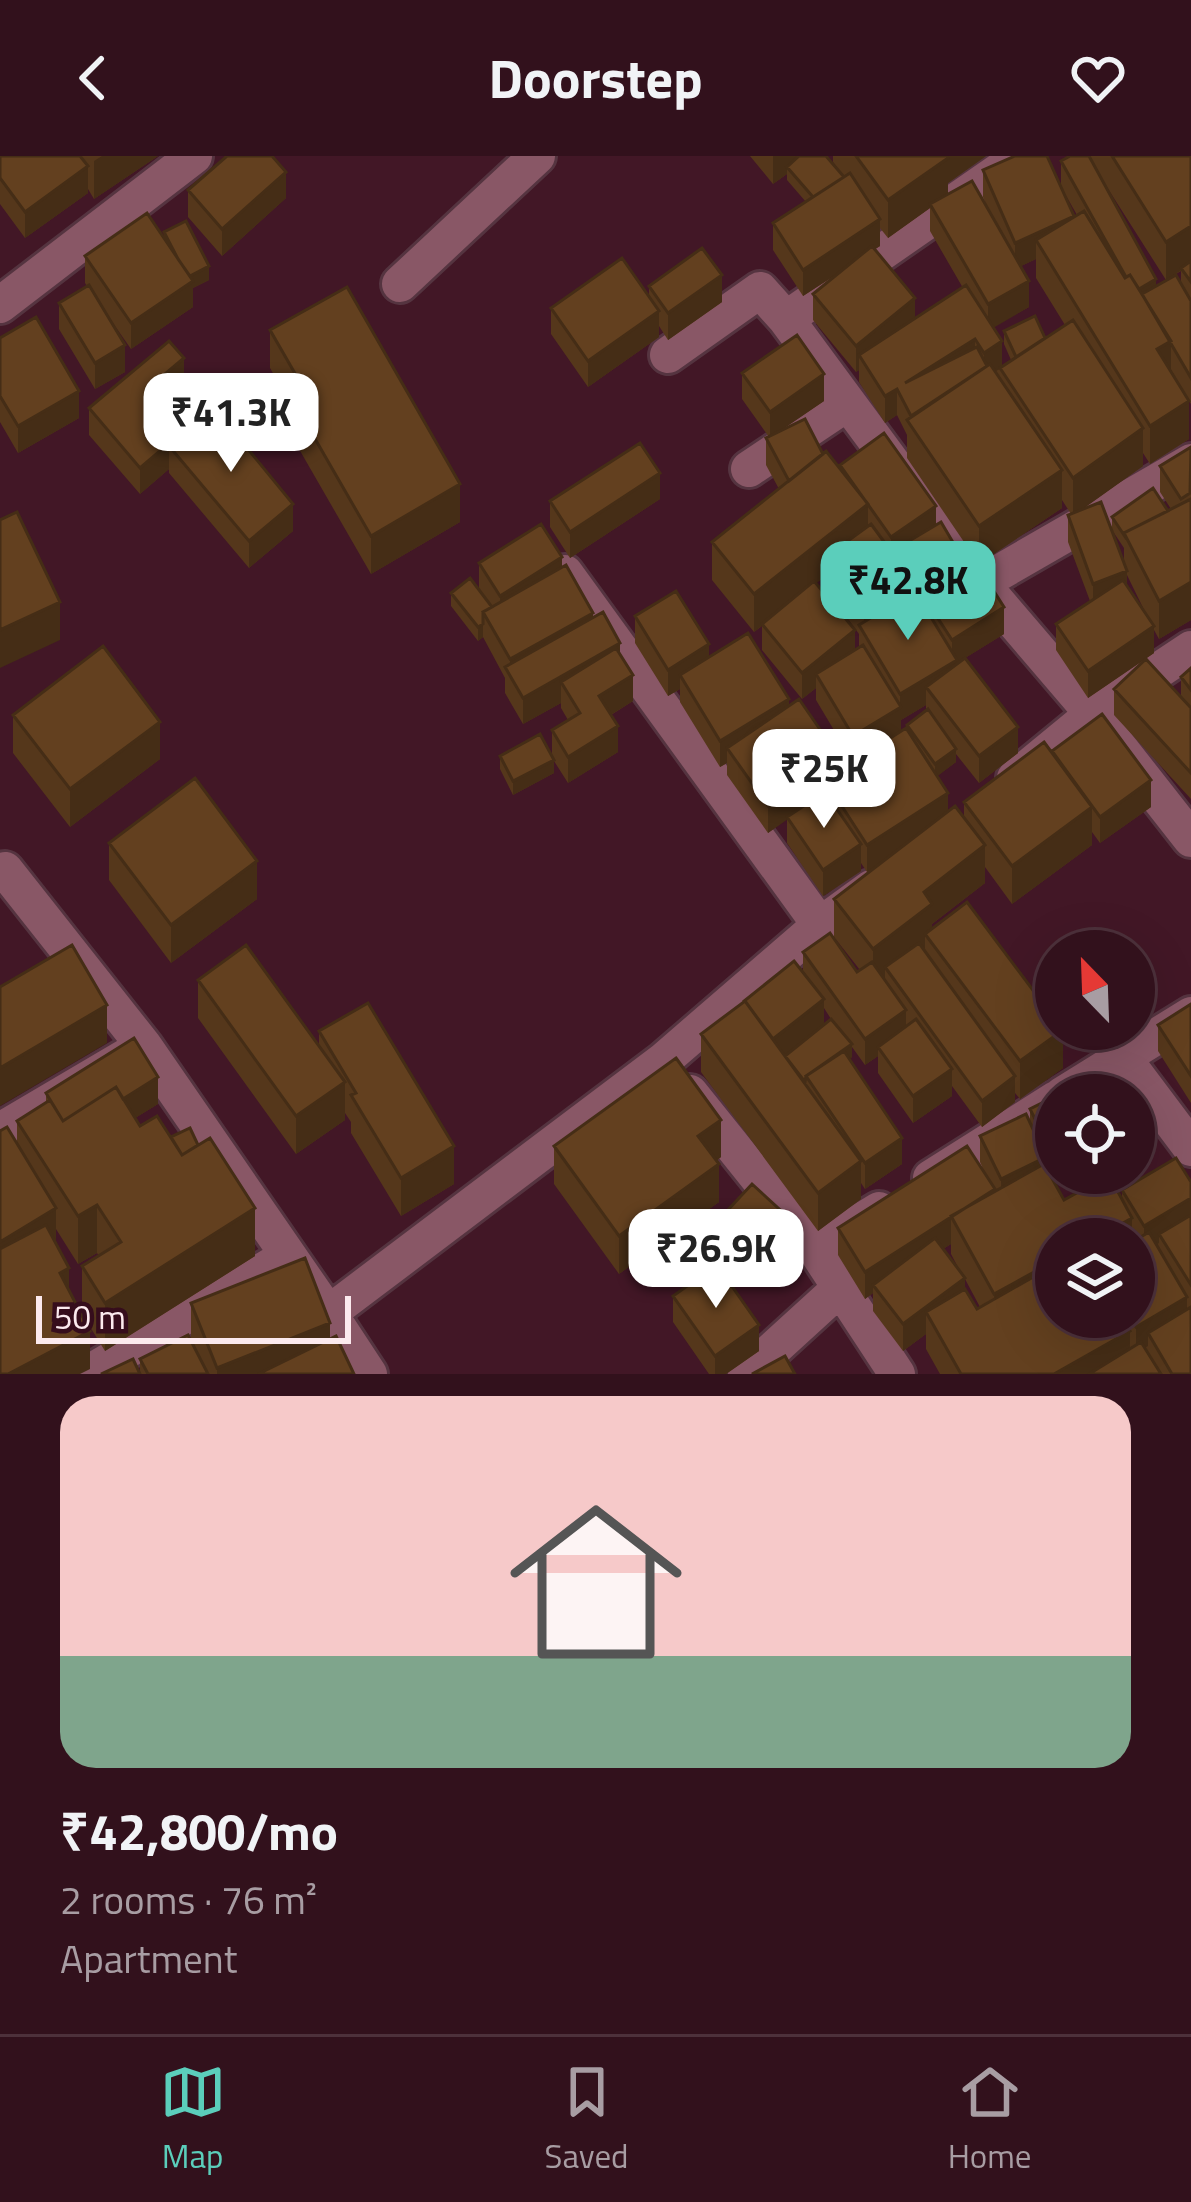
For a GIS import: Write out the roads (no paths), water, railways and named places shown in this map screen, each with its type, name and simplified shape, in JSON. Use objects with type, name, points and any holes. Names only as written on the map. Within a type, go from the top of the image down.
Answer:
[{"type":"street","points":[[0,305],[194,156]]},
{"type":"street","points":[[400,284],[537,156]]},
{"type":"street","points":[[786,319],[1021,156]]},
{"type":"street","points":[[668,355],[760,290],[981,583],[1191,839]]},
{"type":"street","points":[[749,469],[845,404]]},
{"type":"street","points":[[981,583],[1191,462]]},
{"type":"street","points":[[542,541],[820,925]]},
{"type":"street","points":[[982,805],[1093,714],[1191,649]]},
{"type":"street","points":[[4,870],[144,1046],[369,1374]]},
{"type":"street","points":[[329,1313],[664,1060],[820,925],[892,872]]},
{"type":"street","points":[[1094,1074],[1191,1015]]},
{"type":"street","points":[[0,1131],[144,1046]]},
{"type":"street","points":[[1122,1056],[1191,1148]]},
{"type":"street","points":[[664,1060],[815,1249],[897,1374]]},
{"type":"street","points":[[815,1249],[1035,1112]]},
{"type":"street","points":[[87,1374],[286,1257]]},
{"type":"street","points":[[746,1374],[838,1290]]}]
